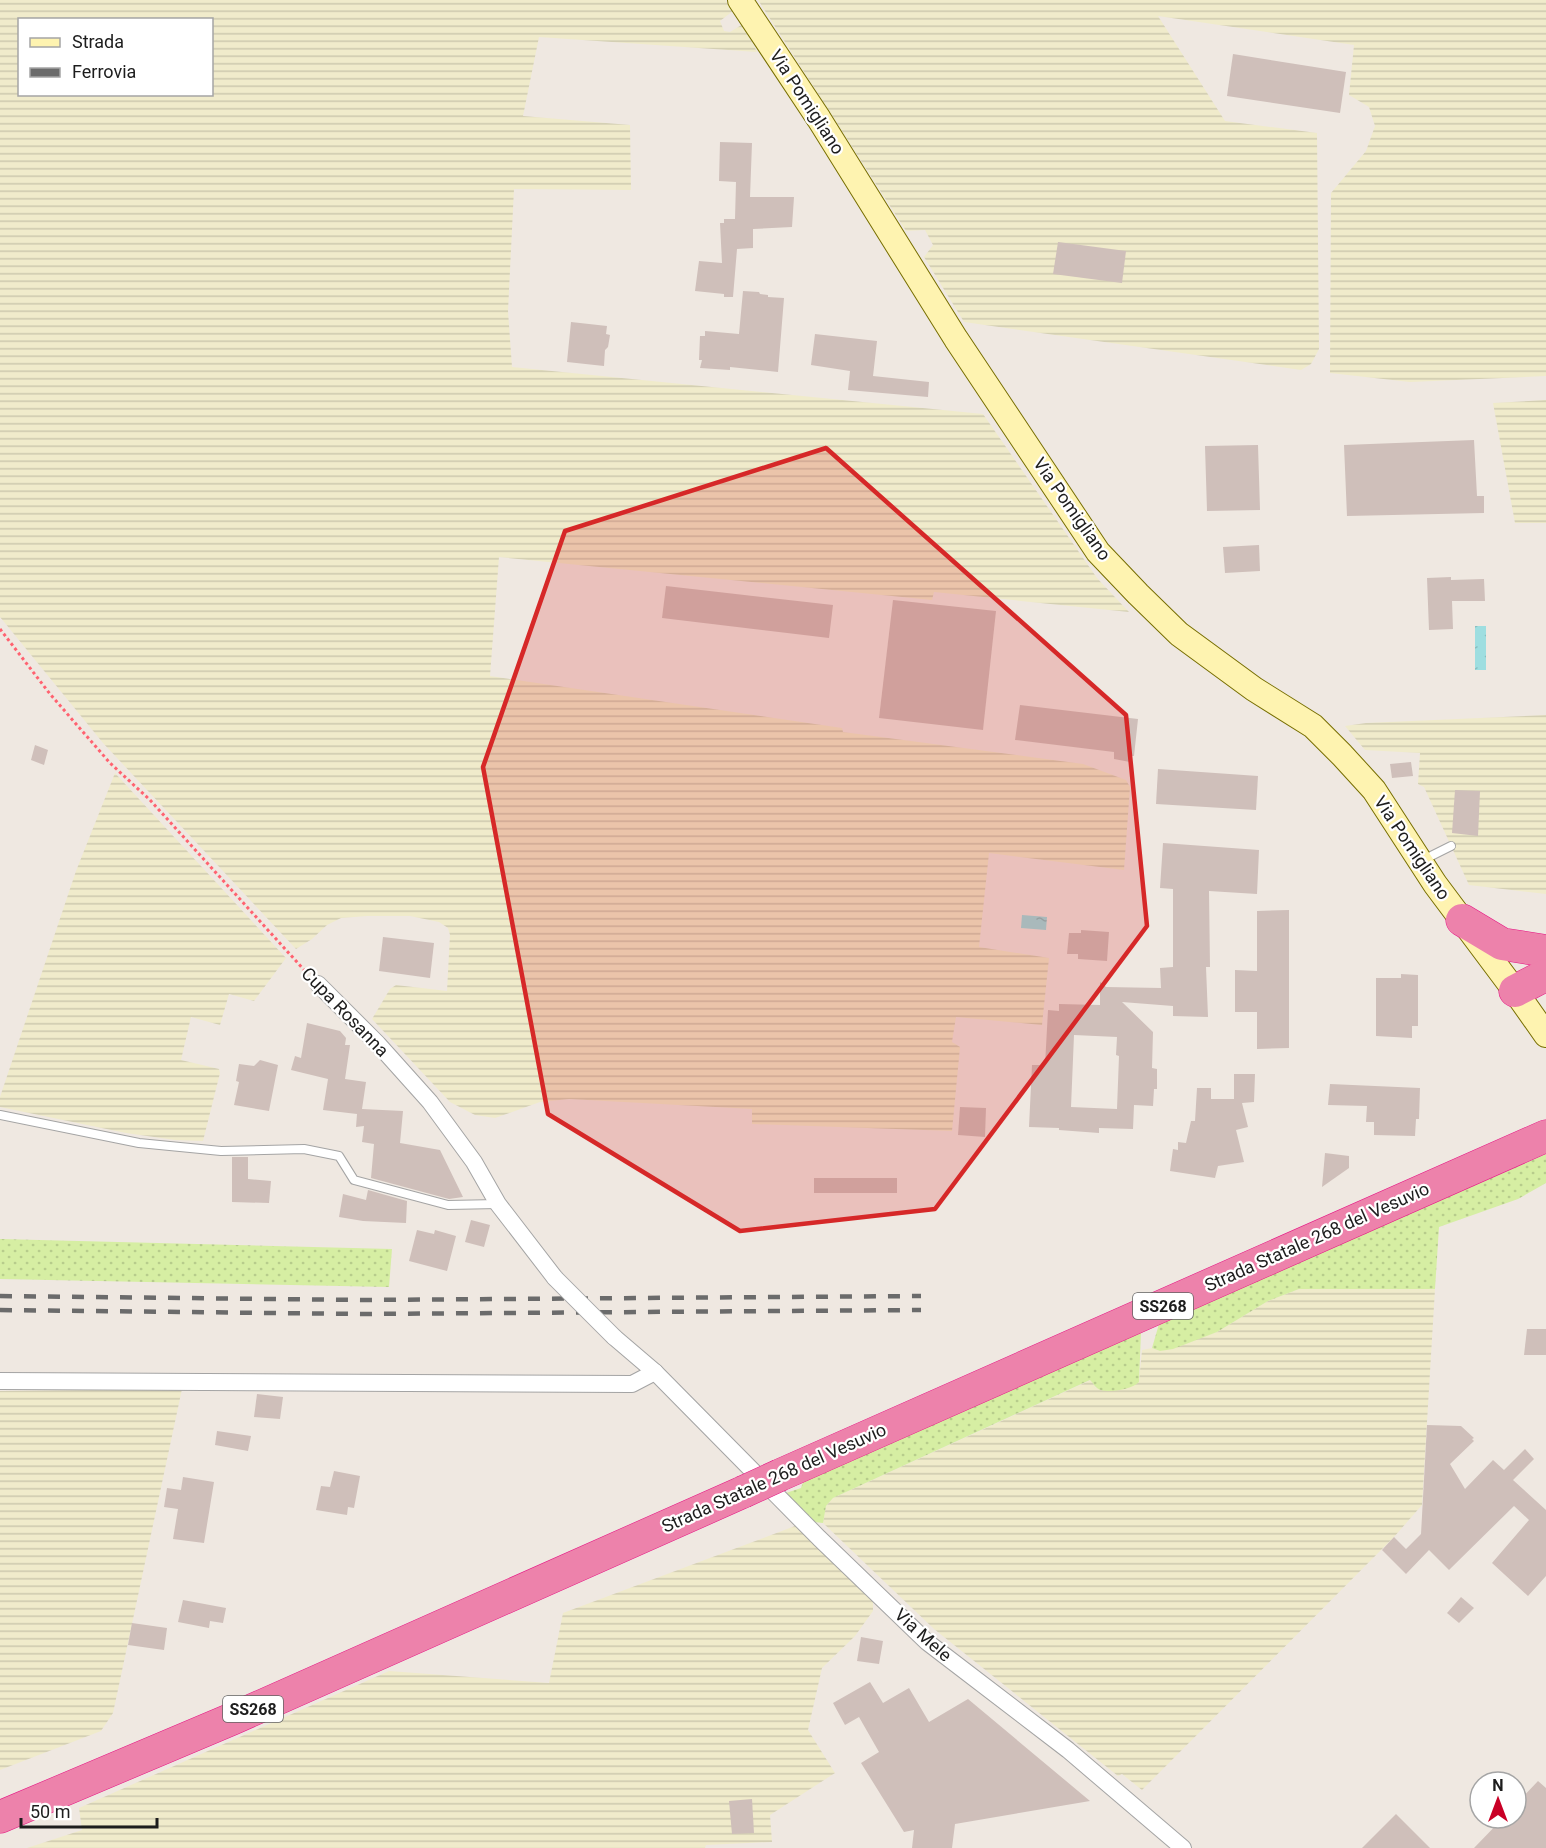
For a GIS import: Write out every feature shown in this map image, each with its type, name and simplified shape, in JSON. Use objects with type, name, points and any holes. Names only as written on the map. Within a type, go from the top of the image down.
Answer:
[{"type":"highway","points":[[1462,920],[1502,944],[1546,951]]},
{"type":"highway","points":[[1515,991],[1546,975]]},
{"type":"highway","name":"Strada Statale 268 del Vesuvio","points":[[0,1817],[202,1732],[1546,1136]]},
{"type":"street","name":"Via Pomigliano","points":[[740,0],[819,119],[956,339],[1098,552],[1179,634],[1254,688],[1313,726],[1374,790],[1420,862],[1546,1035]]},
{"type":"street","name":"Cupa Rosanna","points":[[318,984],[378,1044],[430,1102],[474,1162],[498,1204],[555,1278],[614,1337],[655,1372],[682,1401]]},
{"type":"street","points":[[0,1381],[632,1384],[655,1372]]},
{"type":"street","name":"Via Mele","points":[[682,1401],[927,1642],[1068,1750],[1183,1848]]},
{"type":"lane","points":[[1420,862],[1451,846]]},
{"type":"lane","points":[[0,1115],[139,1143],[221,1151],[304,1149],[339,1156],[354,1180],[448,1205],[498,1204]]},
{"type":"path","name":"Cupa Rosanna","points":[[0,629],[50,694],[110,763],[150,800],[318,984]]},
{"type":"highlighted area","points":[[826,448],[1126,715],[1147,926],[935,1209],[740,1231],[548,1114],[483,767],[565,531]]},
{"type":"shaded area","points":[[0,0],[725,0],[733,11],[720,21],[724,31],[730,32],[743,24],[757,52],[539,37],[523,116],[630,125],[631,190],[514,189],[508,311],[512,367],[983,414],[1097,578],[1129,612],[934,592],[932,600],[499,557],[490,676],[842,728],[843,732],[1083,764],[1126,780],[1130,787],[1124,870],[989,853],[979,947],[1049,958],[1042,1025],[956,1017],[952,1042],[960,1047],[952,1131],[752,1124],[752,1109],[569,1099],[540,1102],[495,1118],[475,1115],[450,1102],[372,1019],[390,989],[396,985],[447,991],[450,935],[448,928],[439,922],[410,916],[341,918],[327,925],[312,939],[296,949],[103,743],[0,617]]},
{"type":"shaded area","points":[[758,0],[1546,0],[1546,376],[1410,382],[1330,373],[1331,193],[1366,151],[1375,126],[1369,107],[1349,95],[1354,45],[1158,16],[1225,121],[1317,133],[1319,349],[1311,364],[1301,370],[964,322],[924,257],[933,245],[925,230],[906,231]]},
{"type":"shaded area","points":[[1546,400],[1546,523],[1515,523],[1493,403]]},
{"type":"shaded area","points":[[1546,715],[1546,894],[1469,885],[1424,787],[1418,784],[1420,753],[1365,750],[1345,726],[1366,723]]},
{"type":"shaded area","points":[[115,773],[286,958],[254,1001],[229,994],[220,1025],[191,1017],[181,1060],[219,1069],[220,1073],[203,1141],[175,1140],[126,1133],[0,1107],[0,1097],[76,871]]},
{"type":"shaded area","points":[[1299,1289],[1435,1289],[1422,1505],[1394,1537],[1142,1790],[1122,1774],[1118,1776],[934,1629],[823,1523],[826,1506],[833,1498],[1091,1380],[1096,1388],[1139,1382],[1142,1350],[1152,1348],[1160,1351],[1217,1332],[1268,1301]]},
{"type":"shaded area","points":[[182,1389],[113,1713],[101,1731],[0,1770],[0,1391]]},
{"type":"shaded area","points":[[795,1526],[873,1600],[873,1611],[855,1636],[822,1668],[808,1730],[835,1773],[770,1815],[772,1842],[706,1845],[705,1848],[27,1848],[82,1830],[79,1808],[389,1671],[549,1683],[563,1613]]},
{"type":"green space","points":[[1546,1154],[1546,1183],[1518,1199],[1439,1227],[1435,1289],[1299,1289],[1268,1301],[1217,1332],[1173,1349],[1160,1351],[1152,1348],[1159,1324]]},
{"type":"green space","points":[[0,1239],[392,1249],[389,1287],[0,1279]]},
{"type":"green space","points":[[1141,1332],[1139,1382],[1132,1387],[1106,1391],[1098,1389],[1090,1380],[833,1498],[826,1506],[823,1523],[814,1522],[783,1494],[801,1488],[803,1482]]},
{"type":"water","points":[[1475,626],[1486,626],[1486,670],[1475,670]]},
{"type":"water","points":[[1022,915],[1047,917],[1046,930],[1021,928]]},
{"type":"building","points":[[1233,54],[1346,72],[1340,113],[1227,96]]},
{"type":"building","points":[[720,142],[752,143],[750,197],[794,197],[792,227],[753,229],[753,248],[737,249],[733,297],[695,291],[699,261],[722,263],[720,223],[724,223],[724,219],[735,219],[736,182],[719,181]]},
{"type":"building","points":[[1058,242],[1126,251],[1122,283],[1053,274]]},
{"type":"building","points":[[743,291],[784,298],[778,372],[730,367],[730,370],[700,368],[702,360],[699,360],[700,336],[705,336],[705,331],[739,334]]},
{"type":"building","points":[[571,322],[607,326],[606,334],[610,335],[608,347],[605,350],[604,366],[567,362]]},
{"type":"building","points":[[815,334],[877,341],[873,376],[929,382],[928,397],[848,390],[850,371],[811,365]]},
{"type":"building","points":[[1474,440],[1477,496],[1484,496],[1484,513],[1347,516],[1344,445]]},
{"type":"building","points":[[1258,445],[1260,510],[1207,511],[1205,446]]},
{"type":"building","points":[[1259,545],[1260,571],[1225,573],[1223,547]]},
{"type":"building","points":[[1451,577],[1451,580],[1484,579],[1485,601],[1452,601],[1453,629],[1429,630],[1427,578]]},
{"type":"building","points":[[666,586],[833,605],[829,638],[662,618]]},
{"type":"building","points":[[893,600],[996,611],[983,730],[879,718]]},
{"type":"building","points":[[1020,705],[1138,719],[1134,756],[1130,756],[1130,762],[1114,759],[1114,752],[1015,740]]},
{"type":"building","points":[[35,745],[48,750],[44,765],[31,760]]},
{"type":"building","points":[[1411,762],[1413,776],[1392,778],[1390,764]]},
{"type":"building","points":[[1158,769],[1258,776],[1256,810],[1156,804]]},
{"type":"building","points":[[1455,790],[1480,791],[1478,836],[1452,833]]},
{"type":"building","points":[[1163,843],[1259,850],[1257,894],[1209,891],[1210,967],[1206,967],[1208,1017],[1173,1016],[1173,1006],[1122,1002],[1153,1032],[1152,1068],[1157,1069],[1157,1089],[1154,1089],[1153,1106],[1134,1105],[1133,1129],[1099,1128],[1099,1133],[1029,1127],[1032,1065],[1045,1065],[1048,1010],[1059,1011],[1059,1004],[1100,1005],[1100,982],[1106,987],[1161,988],[1160,968],[1173,967],[1173,889],[1160,888]],"holes":[[[1074,1035],[1117,1037],[1116,1055],[1119,1056],[1117,1109],[1071,1107]]]},
{"type":"building","points":[[1289,910],[1289,1048],[1257,1049],[1257,1012],[1235,1012],[1235,970],[1257,971],[1257,911]]},
{"type":"building","points":[[1081,930],[1109,932],[1107,961],[1078,959],[1078,954],[1067,954],[1069,933],[1081,933]]},
{"type":"building","points":[[383,937],[434,943],[430,978],[379,971]]},
{"type":"building","points":[[1401,974],[1418,975],[1418,1026],[1412,1026],[1412,1038],[1376,1036],[1376,978],[1401,978]]},
{"type":"building","points":[[307,1023],[340,1031],[346,1038],[345,1045],[350,1045],[345,1079],[366,1082],[362,1109],[403,1111],[400,1143],[440,1150],[463,1197],[449,1199],[371,1178],[374,1144],[362,1142],[364,1126],[356,1127],[357,1114],[323,1110],[328,1079],[291,1070],[295,1056],[301,1058]]},
{"type":"building","points":[[260,1060],[278,1065],[269,1111],[234,1105],[239,1082],[236,1081],[239,1064],[254,1066]]},
{"type":"building","points":[[1234,1074],[1255,1074],[1254,1102],[1242,1103],[1248,1127],[1236,1130],[1244,1162],[1218,1166],[1215,1178],[1170,1171],[1173,1149],[1178,1150],[1178,1142],[1186,1143],[1191,1121],[1195,1121],[1197,1088],[1211,1088],[1211,1099],[1234,1099]]},
{"type":"building","points":[[1330,1084],[1420,1088],[1419,1119],[1416,1119],[1415,1136],[1374,1135],[1374,1122],[1366,1122],[1367,1106],[1328,1105]]},
{"type":"building","points":[[960,1107],[986,1108],[985,1137],[958,1135]]},
{"type":"building","points":[[1325,1153],[1349,1156],[1349,1168],[1322,1187]]},
{"type":"building","points":[[232,1157],[248,1157],[248,1179],[271,1181],[269,1203],[232,1202]]},
{"type":"building","points":[[814,1178],[897,1178],[897,1193],[814,1193]]},
{"type":"building","points":[[368,1190],[407,1201],[406,1223],[363,1221],[339,1217],[343,1194],[366,1200]]},
{"type":"building","points":[[471,1220],[490,1225],[484,1247],[465,1242]]},
{"type":"building","points":[[417,1230],[434,1234],[435,1230],[456,1236],[447,1271],[409,1261]]},
{"type":"building","points":[[1527,1329],[1546,1329],[1546,1355],[1524,1355]]},
{"type":"building","points":[[257,1394],[283,1397],[280,1419],[254,1417]]},
{"type":"building","points":[[1427,1425],[1461,1426],[1474,1438],[1472,1439],[1474,1441],[1450,1464],[1465,1489],[1493,1460],[1504,1470],[1525,1449],[1534,1459],[1513,1480],[1546,1510],[1546,1576],[1528,1596],[1492,1563],[1529,1520],[1514,1506],[1449,1570],[1429,1550],[1406,1574],[1382,1550],[1394,1537],[1406,1549],[1421,1534]]},
{"type":"building","points":[[217,1431],[251,1436],[248,1451],[215,1445]]},
{"type":"building","points":[[334,1471],[360,1476],[354,1508],[348,1507],[347,1515],[316,1510],[321,1486],[330,1487]]},
{"type":"building","points":[[183,1477],[214,1482],[204,1543],[173,1539],[178,1509],[164,1507],[167,1488],[181,1490]]},
{"type":"building","points":[[1461,1597],[1474,1608],[1459,1623],[1447,1613]]},
{"type":"building","points":[[183,1600],[226,1608],[223,1623],[210,1621],[209,1628],[178,1622]]},
{"type":"building","points":[[132,1623],[167,1628],[164,1650],[128,1645]]},
{"type":"building","points":[[861,1637],[883,1641],[879,1664],[857,1661]]},
{"type":"building","points":[[870,1682],[883,1703],[909,1688],[929,1722],[968,1699],[1090,1801],[955,1824],[952,1848],[912,1848],[914,1830],[904,1832],[861,1763],[879,1752],[859,1717],[845,1725],[833,1703]]},
{"type":"building","points":[[1538,1781],[1546,1788],[1546,1848],[1474,1848],[1491,1830],[1528,1830],[1528,1791]]},
{"type":"building","points":[[752,1799],[754,1833],[732,1834],[729,1801]]},
{"type":"building","points":[[1396,1814],[1430,1848],[1362,1848]]},
{"type":"railway","points":[[0,1296],[363,1300],[921,1296]]},
{"type":"railway","points":[[0,1310],[364,1314],[921,1310]]}]
